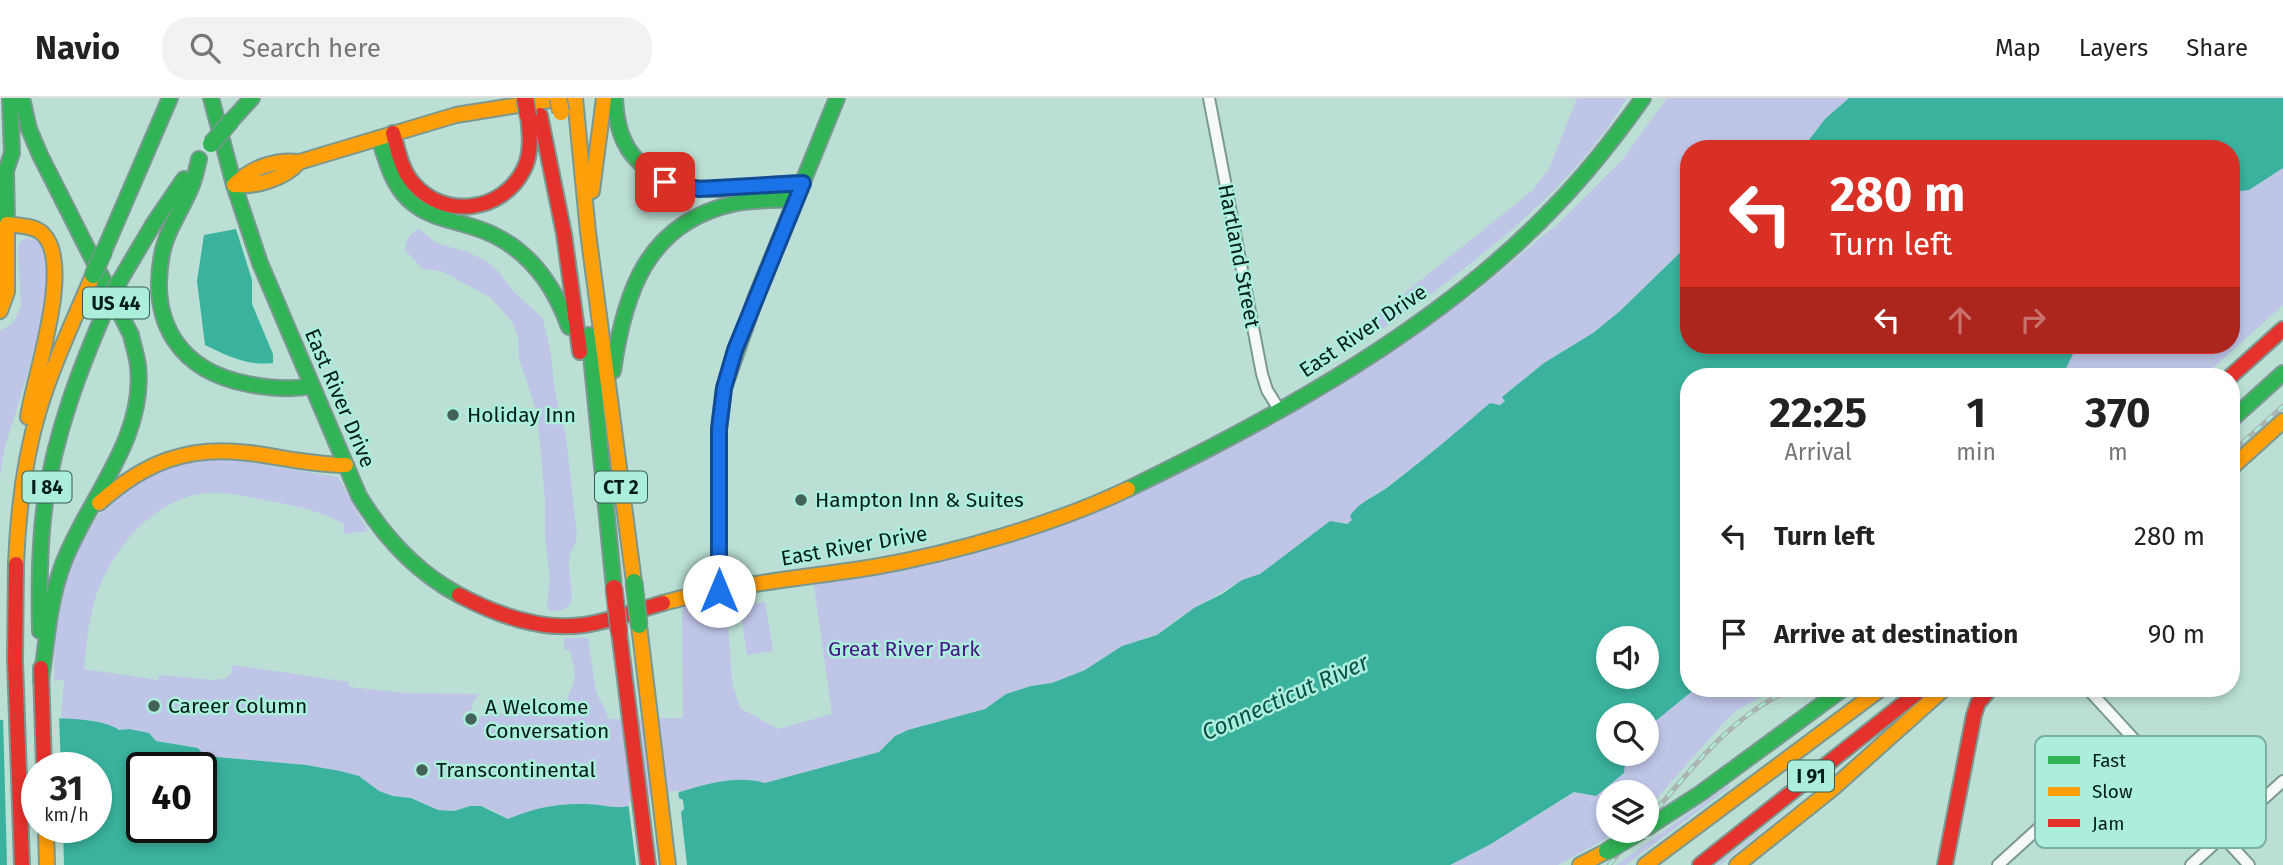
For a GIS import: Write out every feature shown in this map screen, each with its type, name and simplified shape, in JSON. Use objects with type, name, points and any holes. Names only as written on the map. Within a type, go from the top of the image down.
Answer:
[{"type":"main road","points":[[6,172],[12,153],[10,98]]},
{"type":"main road","name":"US 44","points":[[22,98],[27,122],[37,148],[125,322],[139,362],[140,390],[136,412],[58,577],[41,680]]},
{"type":"main road","points":[[124,204],[127,167],[155,98]]},
{"type":"main road","name":"I 84","points":[[22,865],[14,558],[28,457],[51,376],[170,98]]},
{"type":"main road","name":"East River Drive","points":[[211,98],[234,184],[260,262],[368,513],[396,547],[461,596],[510,618],[547,626],[580,625],[665,602],[719,591],[907,560],[1084,507],[1121,492],[1280,411],[1407,329],[1492,263],[1583,176],[1615,139],[1643,98]]},
{"type":"main road","name":"I 84","points":[[43,752],[38,572],[45,499],[64,412],[108,304],[158,216],[199,159],[252,98]]},
{"type":"main road","points":[[525,98],[534,116],[565,242],[599,505],[614,588]]},
{"type":"main road","points":[[386,136],[406,172],[421,191],[445,205],[474,208],[504,195],[523,173],[537,98]]},
{"type":"main road","points":[[719,591],[719,429],[724,388],[735,350],[837,98]]},
{"type":"main road","points":[[609,102],[630,151],[645,169],[668,183],[686,188],[707,189],[803,183]]},
{"type":"main road","points":[[588,232],[609,102]]},
{"type":"main road","points":[[234,184],[250,186],[289,173],[299,162],[464,114],[567,103]]},
{"type":"main road","name":"CT 2","points":[[567,103],[588,232],[668,865]]},
{"type":"main road","name":"CT 2","points":[[567,103],[614,588],[648,865]]},
{"type":"main road","points":[[386,136],[393,177],[411,202],[432,215],[502,238],[521,250],[540,268],[563,309],[585,388]]},
{"type":"main road","points":[[0,149],[6,172],[7,224],[7,292],[0,311]]},
{"type":"main road","points":[[199,159],[191,189],[168,235],[162,258],[160,298],[171,334],[181,351],[194,363],[222,379],[278,388],[312,386]]},
{"type":"main road","points":[[609,393],[625,305],[642,267],[660,244],[687,223],[715,209],[747,202],[796,198]]},
{"type":"main road","name":"US 44","points":[[7,224],[43,233],[49,242],[54,263],[49,329],[30,399],[28,457]]},
{"type":"main road","points":[[2240,368],[2283,329]]},
{"type":"main road","points":[[2240,412],[2283,373]]},
{"type":"main road","points":[[2240,460],[2283,421]]},
{"type":"main road","points":[[88,514],[134,474],[190,452],[225,450],[312,464],[346,465]]},
{"type":"main road","name":"I 91","points":[[1659,820],[1701,793],[1832,697]]},
{"type":"main road","points":[[1645,865],[1870,697]]},
{"type":"main road","name":"I 91","points":[[1700,865],[1912,697]]},
{"type":"main road","points":[[1737,865],[1832,789],[1935,697]]},
{"type":"main road","points":[[1945,865],[1974,715],[1983,697]]},
{"type":"main road","points":[[46,843],[47,865]]},
{"type":"main road","points":[[1580,865],[1621,843]]},
{"type":"main road","points":[[1596,865],[1607,851]]},
{"type":"street","name":"Hartland Street","points":[[1209,98],[1262,374],[1267,390],[1280,411]]},
{"type":"street","points":[[2095,697],[2131,736]]},
{"type":"street","points":[[2266,797],[2283,781]]},
{"type":"street","points":[[1998,865],[2035,831]]},
{"type":"street","points":[[2191,865],[2210,848]]},
{"type":"street","points":[[2234,848],[2249,865]]},
{"type":"green space","points":[[1577,98],[1627,98],[1569,175],[1523,220],[1411,309],[1358,344],[1344,352],[1341,350],[1344,342],[1533,190],[1549,169]]},
{"type":"green space","name":"Great River Park","points":[[1667,98],[1849,98],[1825,119],[1809,140],[1680,140],[1680,253],[1620,311],[1593,333],[1544,363],[1503,396],[1505,401],[1462,428],[1368,499],[1352,520],[1346,524],[1330,521],[1260,574],[1242,580],[1177,619],[1157,635],[1147,637],[1085,670],[1052,683],[1006,694],[985,709],[908,730],[895,736],[879,752],[765,783],[730,780],[623,807],[586,804],[555,806],[508,819],[481,806],[453,811],[439,810],[411,798],[379,791],[359,776],[340,771],[306,765],[217,757],[217,752],[202,752],[198,748],[156,741],[149,733],[119,730],[90,720],[61,720],[64,680],[54,681],[54,645],[66,578],[92,524],[106,505],[153,469],[205,455],[338,477],[368,531],[345,534],[345,525],[326,515],[296,506],[224,493],[200,494],[161,509],[129,538],[105,575],[96,595],[88,628],[84,669],[158,680],[159,675],[215,680],[226,678],[233,665],[349,682],[349,687],[407,693],[479,694],[473,702],[470,718],[567,704],[575,674],[570,651],[564,649],[564,638],[588,638],[596,691],[608,719],[683,718],[682,602],[726,592],[732,683],[740,708],[778,729],[832,714],[813,579],[868,571],[869,575],[931,563],[1105,508],[1280,421],[1467,299],[1559,223],[1623,159]]},
{"type":"green space","points":[[2283,168],[2283,305],[2240,344],[2240,190],[2249,190]]},
{"type":"green space","points":[[419,229],[436,243],[468,252],[486,261],[543,319],[551,355],[555,393],[566,437],[577,535],[569,561],[571,602],[560,610],[549,611],[547,605],[550,578],[537,413],[519,358],[518,337],[513,323],[490,297],[441,271],[423,269],[405,250],[409,237]]},
{"type":"green space","points":[[26,238],[39,240],[45,256],[45,299],[33,354],[3,455],[0,478],[0,331],[14,322],[21,306],[18,248],[20,242]]},
{"type":"green space","points":[[2074,354],[2228,354],[2213,368],[2066,368]]},
{"type":"green space","points":[[765,602],[773,651],[747,655],[740,606]]},
{"type":"green space","points":[[1685,697],[1760,697],[1727,719],[1659,796],[1659,780],[1615,780],[1624,773],[1625,766],[1659,766],[1659,717]]},
{"type":"green space","points":[[1729,785],[1730,787],[1659,840],[1659,835]]},
{"type":"green space","points":[[1811,791],[1720,865],[1716,865]]},
{"type":"green space","points":[[1575,792],[1596,796],[1596,843],[1598,843],[1558,865],[1450,865],[1491,844]]},
{"type":"green space","points":[[1647,843],[1655,843],[1626,865],[1616,865]]},
{"type":"water","points":[[1849,98],[2283,98],[2283,168],[2249,190],[2240,191],[2240,140],[1809,140],[1825,119]]},
{"type":"water","points":[[236,229],[252,280],[252,304],[273,354],[273,363],[246,362],[205,345],[197,281],[204,235]]},
{"type":"water","name":"Connecticut River","points":[[1680,253],[1680,354],[2074,354],[2066,368],[1680,368],[1680,697],[1685,697],[1659,718],[1659,703],[1596,703],[1596,766],[1625,766],[1624,773],[1615,780],[1596,780],[1596,796],[1574,792],[1491,844],[1450,865],[0,865],[0,720],[94,721],[119,730],[149,733],[156,741],[198,748],[202,752],[126,752],[126,843],[217,843],[217,757],[306,765],[340,771],[359,776],[379,791],[411,798],[438,810],[454,811],[481,806],[508,819],[555,805],[623,807],[730,780],[765,783],[879,752],[895,736],[908,730],[985,709],[1006,694],[1052,683],[1085,670],[1122,646],[1157,635],[1194,608],[1242,580],[1260,574],[1330,521],[1347,524],[1358,507],[1401,477],[1490,403],[1500,405],[1505,401],[1502,397],[1544,363],[1593,333],[1620,311]]},
{"type":"pier","points":[[3,716],[59,716],[60,752],[21,752],[21,843],[63,843],[64,865],[7,865]]},
{"type":"pier","points":[[678,790],[679,798],[683,800],[684,809],[681,812],[687,865],[636,865],[628,802]]},
{"type":"railway","points":[[2240,445],[2283,406]]},
{"type":"railway","points":[[1659,807],[1732,728],[1751,712],[1776,697]]},
{"type":"railway","points":[[1609,865],[1628,843]]},
{"type":"traffic: fast","points":[[7,224],[6,171],[12,153],[10,98]]},
{"type":"traffic: fast","points":[[22,98],[29,129],[40,155],[131,335],[138,366],[138,393],[124,444],[73,540],[58,578],[41,680]]},
{"type":"traffic: fast","points":[[104,251],[170,98]]},
{"type":"traffic: fast","points":[[211,98],[234,185],[260,263],[359,496],[379,526],[402,552],[429,576],[459,595]]},
{"type":"traffic: fast","points":[[231,121],[252,98]]},
{"type":"traffic: fast","points":[[615,98],[618,124],[624,141],[639,162],[657,176],[696,188],[803,183]]},
{"type":"traffic: fast","points":[[719,591],[719,429],[724,388],[756,297],[837,98]]},
{"type":"traffic: fast","points":[[1128,489],[1299,399],[1410,329],[1462,290],[1511,249],[1556,205],[1601,153],[1643,98]]},
{"type":"traffic: fast","points":[[211,144],[231,121]]},
{"type":"traffic: fast","points":[[379,138],[394,179],[409,200],[431,214],[491,234],[521,253],[554,293],[569,327]]},
{"type":"traffic: fast","points":[[199,159],[192,185],[162,254],[159,279],[165,322],[174,340],[187,355],[204,368],[224,377],[272,387],[312,386]]},
{"type":"traffic: fast","points":[[119,282],[184,179]]},
{"type":"traffic: fast","points":[[613,371],[624,315],[633,290],[644,266],[659,245],[679,228],[703,214],[732,204],[796,198]]},
{"type":"traffic: fast","points":[[93,275],[104,251]]},
{"type":"traffic: fast","points":[[108,304],[119,282]]},
{"type":"traffic: fast","points":[[40,631],[41,551],[49,477],[70,401],[108,304]]},
{"type":"traffic: fast","points":[[589,335],[614,588]]},
{"type":"traffic: fast","points":[[2240,412],[2283,373]]},
{"type":"traffic: fast","points":[[634,582],[639,625]]},
{"type":"traffic: fast","points":[[1659,820],[1701,793],[1832,697]]},
{"type":"traffic: fast","points":[[1607,851],[1621,843]]},
{"type":"traffic: slow","points":[[558,98],[561,112]]},
{"type":"traffic: slow","points":[[234,185],[256,169],[272,163],[299,162],[456,115],[563,98]]},
{"type":"traffic: slow","points":[[575,98],[588,232],[634,582]]},
{"type":"traffic: slow","points":[[592,191],[604,98]]},
{"type":"traffic: slow","points":[[234,185],[269,181],[286,173],[299,162]]},
{"type":"traffic: slow","points":[[0,311],[7,292],[7,224]]},
{"type":"traffic: slow","points":[[7,224],[31,227],[43,234],[52,249],[55,270],[49,322],[28,417]]},
{"type":"traffic: slow","points":[[16,564],[23,486],[39,410],[93,275]]},
{"type":"traffic: slow","points":[[2240,460],[2283,421]]},
{"type":"traffic: slow","points":[[99,503],[150,467],[186,455],[227,451],[346,465]]},
{"type":"traffic: slow","points":[[663,603],[742,586],[874,567],[937,554],[1037,525],[1128,489]]},
{"type":"traffic: slow","points":[[639,625],[668,865]]},
{"type":"traffic: slow","points":[[1645,865],[1870,697]]},
{"type":"traffic: slow","points":[[1737,865],[1832,789],[1935,697]]},
{"type":"traffic: slow","points":[[46,843],[47,865]]},
{"type":"traffic: slow","points":[[1580,865],[1607,851]]},
{"type":"traffic: jam","points":[[525,98],[528,116]]},
{"type":"traffic: jam","points":[[540,115],[564,234],[580,352]]},
{"type":"traffic: jam","points":[[393,133],[403,166],[413,183],[426,195],[440,202],[472,206],[502,195],[524,169],[529,150],[528,116]]},
{"type":"traffic: jam","points":[[2240,368],[2283,329]]},
{"type":"traffic: jam","points":[[16,564],[15,660],[22,865]]},
{"type":"traffic: jam","points":[[614,588],[619,631]]},
{"type":"traffic: jam","points":[[459,595],[504,615],[551,626],[594,623],[663,603]]},
{"type":"traffic: jam","points":[[619,631],[648,865]]},
{"type":"traffic: jam","points":[[41,668],[44,752]]},
{"type":"traffic: jam","points":[[1700,865],[1912,697]]},
{"type":"traffic: jam","points":[[1945,865],[1974,715],[1983,697]]},
{"type":"place","name":"Holiday Inn","points":[[453,415]]},
{"type":"place","name":"Hampton Inn & Suites","points":[[801,500]]},
{"type":"place","name":"Career Column","points":[[154,706]]},
{"type":"place","name":"A Welcome Conversation","points":[[471,719]]},
{"type":"place","name":"Transcontinental","points":[[422,770]]},
{"type":"route","points":[[665,182],[699,189],[803,183],[735,350],[724,388],[719,429],[719,591]]}]
